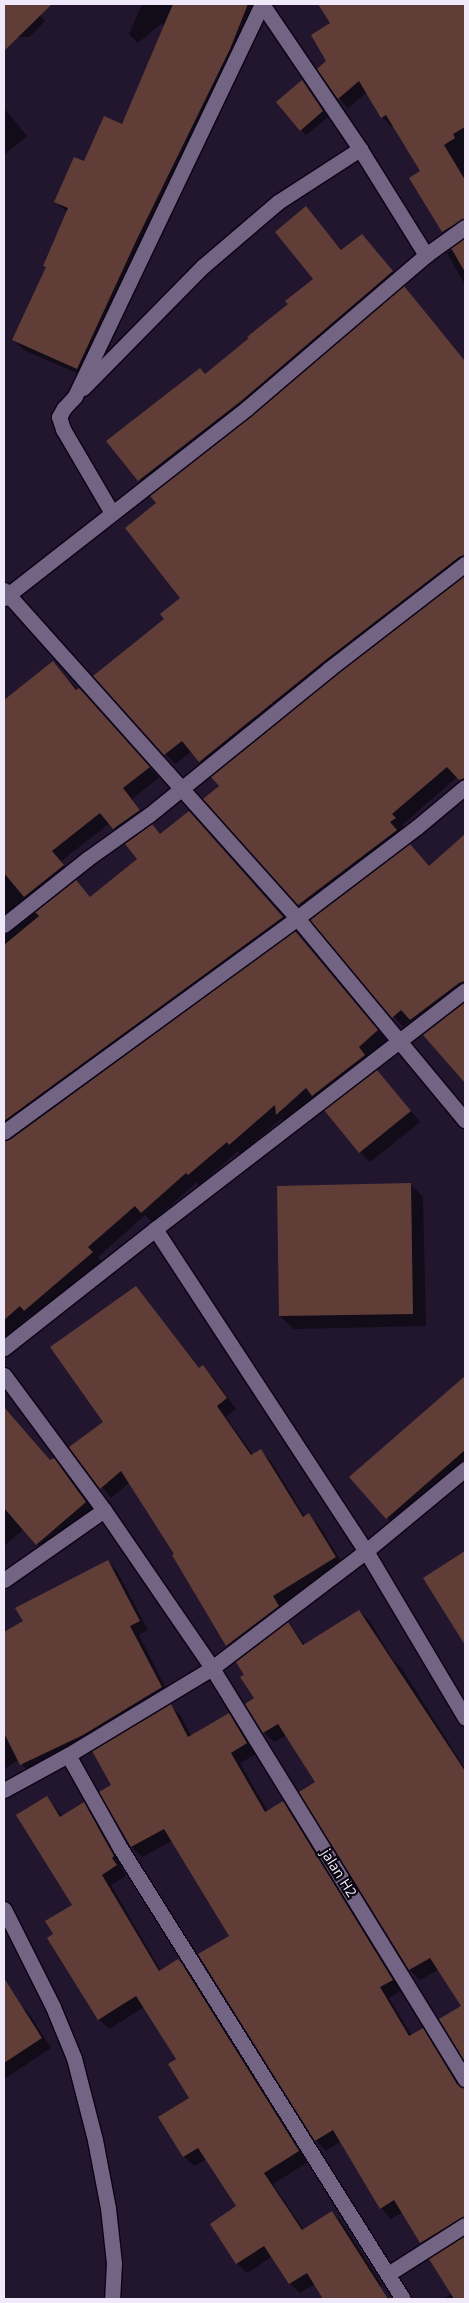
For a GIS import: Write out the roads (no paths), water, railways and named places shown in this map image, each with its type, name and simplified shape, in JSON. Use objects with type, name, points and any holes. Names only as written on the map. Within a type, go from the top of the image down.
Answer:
[{"type":"street","points":[[75,396],[262,4],[360,149],[426,255]]},
{"type":"street","points":[[112,513],[63,430],[59,417],[64,408],[202,267],[278,202],[360,149]]},
{"type":"street","points":[[465,227],[426,255],[247,408],[5,594],[297,918],[465,1120]]},
{"type":"street","points":[[4,925],[182,789],[329,669],[465,564]]},
{"type":"street","points":[[4,1132],[297,918],[417,827],[465,787]]},
{"type":"street","points":[[4,1348],[155,1228],[465,990]]},
{"type":"street","points":[[155,1228],[366,1551],[465,1718]]},
{"type":"street","name":"jalan H2","points":[[4,1375],[104,1510],[212,1668],[465,2079]]},
{"type":"street","points":[[4,1790],[68,1756],[212,1668],[366,1551],[465,1469]]},
{"type":"street","points":[[4,1580],[104,1510]]},
{"type":"street","points":[[68,1756],[124,1854],[403,2299]]},
{"type":"street","points":[[4,1909],[53,2007],[74,2058],[95,2140],[108,2208],[114,2262],[109,2297]]},
{"type":"street","points":[[388,2274],[465,2225]]}]
